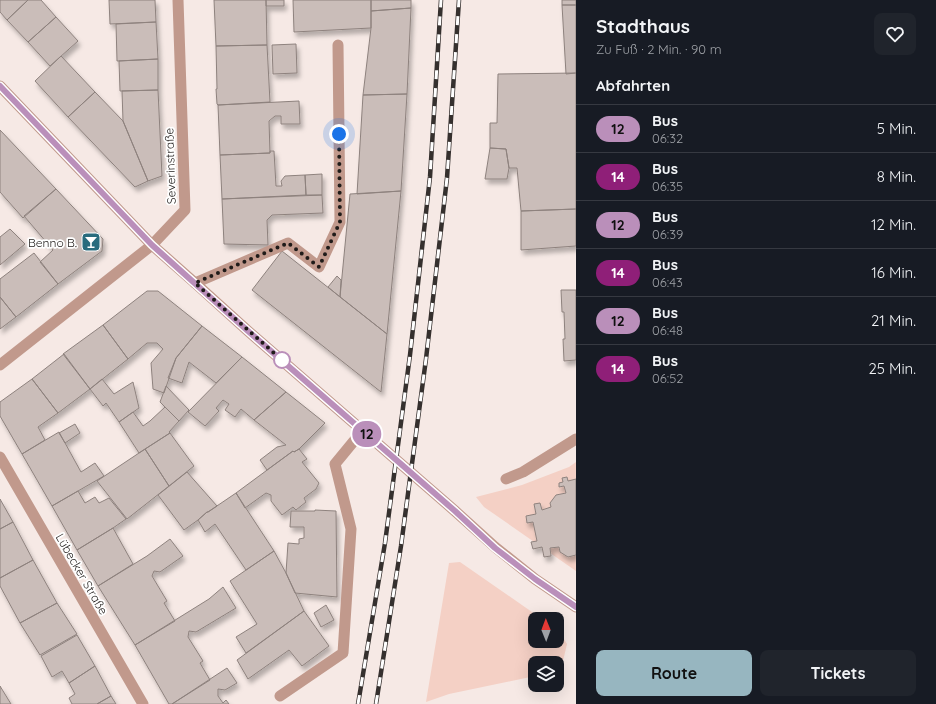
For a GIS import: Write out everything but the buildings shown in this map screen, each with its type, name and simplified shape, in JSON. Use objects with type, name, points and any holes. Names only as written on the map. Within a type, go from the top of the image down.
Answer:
[{"type":"street","name":"Severinstraße","points":[[0,365],[152,245],[184,210],[178,0]]},
{"type":"street","points":[[195,283],[288,243],[319,267],[340,222],[338,45]]},
{"type":"street","points":[[0,86],[152,245],[248,331],[452,508],[495,548],[535,579],[576,607]]},
{"type":"street","points":[[280,696],[344,653],[351,529],[335,464],[362,430]]},
{"type":"street","points":[[506,479],[523,472],[576,439]]},
{"type":"street","name":"Lübecker Straße","points":[[0,457],[143,704]]},
{"type":"shaded area","points":[[576,462],[576,571],[484,507],[476,497],[522,485],[569,467]]},
{"type":"shaded area","points":[[460,562],[532,612],[528,612],[528,648],[564,648],[564,639],[567,644],[564,657],[528,656],[528,677],[449,694],[426,702],[449,563]]},
{"type":"railway","points":[[358,704],[385,543],[410,355],[430,177],[441,0]]},
{"type":"railway","points":[[376,704],[401,546],[426,359],[447,178],[459,0]]},
{"type":"bus line","name":"12","points":[[0,86],[152,245],[487,540],[535,579],[576,607]]},
{"type":"place","name":"Benno B.","points":[[91,242]]},
{"type":"route","points":[[282,360],[283,361],[195,283],[288,243],[319,267],[340,222],[339,134]]}]
